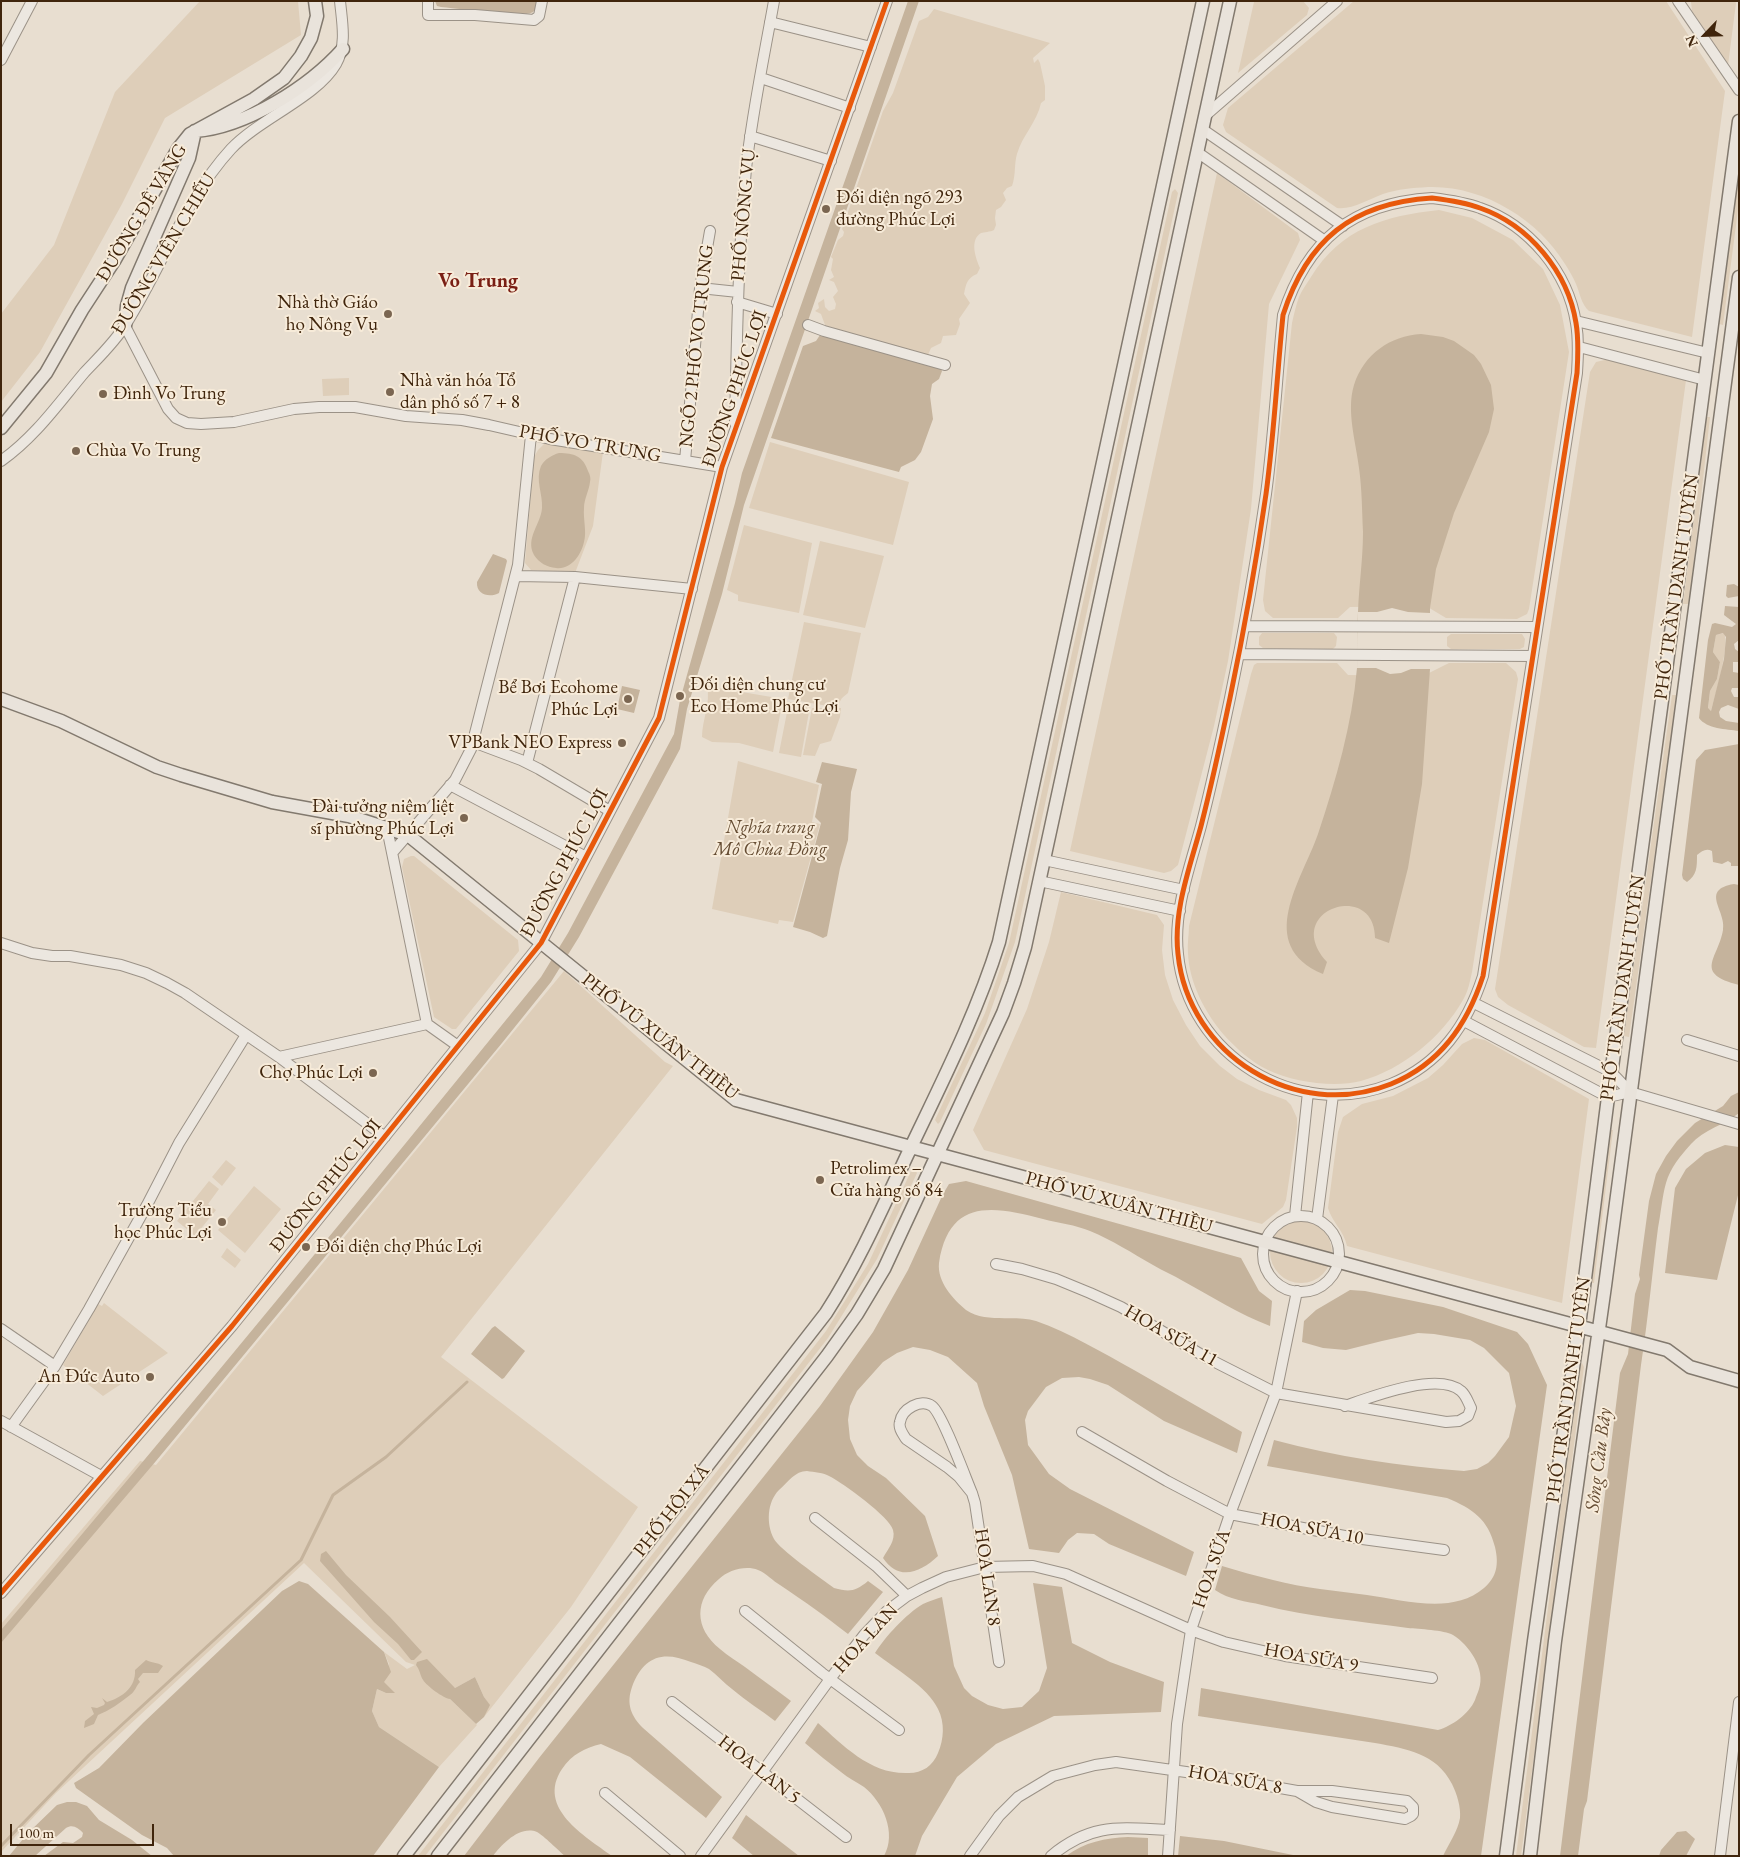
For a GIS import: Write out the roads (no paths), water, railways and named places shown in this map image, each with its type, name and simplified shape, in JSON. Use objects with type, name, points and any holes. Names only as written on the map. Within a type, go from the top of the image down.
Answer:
[{"type":"main road","name":"ĐƯỜNG ĐÊ VÀNG","points":[[1,428],[46,374],[82,310],[114,261],[178,148],[194,131],[254,99],[284,78],[301,56],[311,38],[317,16],[315,1]]},
{"type":"main road","name":"PHỐ HỘI XÁ","points":[[404,1856],[826,1313],[860,1256],[971,1020],[999,942],[1203,1]]},
{"type":"main road","name":"PHỐ HỘI XÁ","points":[[438,1856],[842,1336],[884,1269],[1003,1013],[1025,947],[1230,1]]},
{"type":"main road","points":[[125,326],[127,306],[132,288],[189,158],[194,131],[220,127],[271,105],[314,77],[332,62],[343,49]]},
{"type":"main road","name":"PHỐ TRẦN DANH TUYÊN","points":[[1506,1856],[1579,1326],[1611,1072],[1668,660],[1739,121]]},
{"type":"main road","name":"PHỐ TRẦN DANH TUYÊN","points":[[1530,1856],[1555,1641],[1739,277]]},
{"type":"main road","points":[[1707,360],[1727,368]]},
{"type":"main road","points":[[1668,660],[1688,662]]},
{"type":"main road","points":[[1,699],[61,721],[181,776],[272,802],[350,816],[408,835]]},
{"type":"main road","name":"PHỐ VŨ XUÂN THIỀU","points":[[408,835],[736,1100],[1650,1345],[1673,1352],[1690,1367],[1739,1381]]},
{"type":"street","points":[[1,60],[32,1]]},
{"type":"street","points":[[340,1],[343,49]]},
{"type":"street","points":[[428,1],[428,15],[475,15],[534,20],[539,16],[542,1]]},
{"type":"street","name":"PHỐ NÔNG VỤ","points":[[735,432],[737,302],[743,211],[750,136],[774,1]]},
{"type":"street","name":"ĐƯỜNG PHÚC LỢI","points":[[1,1593],[232,1326],[541,943],[659,718],[722,467],[887,1]]},
{"type":"street","points":[[1206,114],[1337,1]]},
{"type":"street","points":[[1678,1],[1739,90]]},
{"type":"street","points":[[770,22],[871,47]]},
{"type":"street","name":"ĐƯỜNG VIÊN CHIẾU","points":[[1,461],[39,427],[125,326],[212,172],[232,148],[254,129],[313,89],[325,78],[336,65],[343,49]]},
{"type":"street","points":[[760,78],[850,108]]},
{"type":"street","points":[[1202,130],[1343,226]]},
{"type":"street","points":[[750,136],[831,161]]},
{"type":"street","points":[[1198,152],[1325,241]]},
{"type":"street","points":[[1432,198],[1457,201],[1482,208],[1505,219],[1526,234],[1544,252],[1558,273],[1566,289],[1576,322],[1578,347],[1577,373],[1483,976],[1474,1003],[1464,1022],[1438,1053],[1412,1073],[1391,1084],[1368,1091],[1333,1094],[1292,1090],[1267,1080],[1244,1067],[1223,1049],[1205,1029],[1192,1005],[1182,980],[1177,926],[1184,890],[1214,776],[1245,626],[1266,492],[1283,315],[1291,290],[1302,268],[1325,241],[1343,226],[1358,216],[1381,206],[1406,200],[1432,198]]},
{"type":"street","name":"NGÕ 2 PHỐ VO TRUNG","points":[[685,461],[700,288],[710,232]]},
{"type":"street","points":[[700,288],[738,292]]},
{"type":"street","points":[[737,302],[777,314]]},
{"type":"street","points":[[1576,322],[1707,360]]},
{"type":"street","points":[[808,325],[945,365]]},
{"type":"street","name":"PHỐ VO TRUNG","points":[[125,326],[168,410],[176,418],[187,423],[234,422],[294,409],[348,407],[406,416],[462,420],[530,435],[722,467]]},
{"type":"street","points":[[1578,347],[1705,380]]},
{"type":"street","points":[[392,853],[461,770],[473,742],[516,576],[530,435]]},
{"type":"street","points":[[516,576],[575,577],[692,589]]},
{"type":"street","points":[[527,763],[575,577]]},
{"type":"street","points":[[1245,626],[1537,627]]},
{"type":"street","points":[[1239,654],[1533,656]]},
{"type":"street","points":[[473,742],[527,763],[610,811]]},
{"type":"street","points":[[450,785],[586,857]]},
{"type":"street","points":[[386,828],[427,1024],[458,1046]]},
{"type":"street","points":[[1044,860],[1184,890]]},
{"type":"street","points":[[1039,881],[1180,911]]},
{"type":"street","points":[[1,943],[32,953],[70,956],[121,965],[146,973],[185,993],[279,1057],[385,1137]]},
{"type":"street","points":[[1474,1003],[1611,1072],[1630,1092]]},
{"type":"street","points":[[1464,1022],[1608,1097],[1630,1092],[1739,1124]]},
{"type":"street","points":[[279,1057],[427,1024]]},
{"type":"street","points":[[11,1427],[55,1366],[120,1255],[179,1143],[246,1035]]},
{"type":"street","points":[[1687,1040],[1739,1056]]},
{"type":"street","points":[[1295,1216],[1308,1092]]},
{"type":"street","points":[[1317,1219],[1333,1094]]},
{"type":"street","points":[[1295,1216],[1317,1219],[1325,1225],[1337,1241],[1338,1262],[1334,1272],[1323,1284],[1308,1291],[1297,1291],[1277,1283],[1270,1274],[1264,1259],[1265,1242],[1271,1231],[1278,1224],[1295,1216]]},
{"type":"street","name":"HOA SỮA 11","points":[[996,1264],[1056,1279],[1090,1292],[1121,1307],[1207,1358],[1276,1393],[1345,1406],[1446,1422],[1459,1421],[1468,1416],[1471,1408],[1461,1391],[1454,1387],[1439,1384],[1404,1387],[1345,1406]]},
{"type":"street","name":"HOA SỮA","points":[[1168,1856],[1177,1724],[1191,1630],[1230,1514],[1276,1393],[1297,1291]]},
{"type":"street","points":[[1,1329],[55,1366]]},
{"type":"street","name":"HOA LAN 8","points":[[972,1493],[959,1477],[906,1439],[902,1434],[899,1424],[900,1420],[914,1405],[925,1403],[935,1408],[972,1493],[999,1662]]},
{"type":"street","points":[[1,1421],[101,1476]]},
{"type":"street","name":"HOA SỮA 10","points":[[1082,1432],[1166,1481],[1230,1514],[1355,1538],[1444,1550]]},
{"type":"street","points":[[815,1518],[876,1566],[907,1596]]},
{"type":"street","name":"HOA LAN","points":[[701,1856],[864,1635],[887,1611],[907,1596],[946,1578],[985,1567],[1033,1566],[1066,1574],[1191,1630]]},
{"type":"street","points":[[745,1611],[830,1679],[899,1730]]},
{"type":"street","name":"HOA SỮA 9","points":[[1191,1630],[1224,1642],[1286,1656],[1432,1678]]},
{"type":"street","name":"HOA LAN 5","points":[[672,1702],[846,1837]]},
{"type":"street","points":[[1720,1856],[1739,1702]]},
{"type":"street","name":"HOA SỮA 8","points":[[970,1856],[999,1816],[1018,1796],[1053,1776],[1095,1765],[1116,1762],[1296,1791],[1332,1791],[1407,1801],[1413,1807],[1414,1814],[1405,1819],[1332,1807],[1316,1802],[1296,1791]]},
{"type":"street","points":[[605,1793],[680,1856]]},
{"type":"street","points":[[1051,1856],[1062,1846],[1079,1836],[1098,1830],[1122,1828],[1170,1830]]},
{"type":"waterway","points":[[1,1846],[89,1755],[301,1560],[333,1495],[386,1457],[467,1382]]},
{"type":"place","name":"Đối diện ngõ 293 đường Phúc Lợi","points":[[826,209]]},
{"type":"place","name":"Nhà thờ Giáo họ Nông Vụ","points":[[388,314]]},
{"type":"place","name":"Nhà văn hóa Tổ dân phố số 7 + 8","points":[[390,392]]},
{"type":"place","name":"Đình Vo Trung","points":[[103,394]]},
{"type":"place","name":"Chùa Vo Trung","points":[[76,451]]},
{"type":"place","name":"Đối diện chung cư Eco Home Phúc Lợi","points":[[680,696]]},
{"type":"place","name":"Bể Bơi Ecohome Phúc Lợi","points":[[628,699]]},
{"type":"place","name":"VPBank NEO Express","points":[[622,743]]},
{"type":"place","name":"Đài tưởng niệm liệt sĩ phường Phúc Lợi","points":[[464,818]]},
{"type":"place","name":"Chợ Phúc Lợi","points":[[373,1073]]},
{"type":"place","name":"Petrolimex – Cửa hàng số 84","points":[[820,1180]]},
{"type":"place","name":"Trường Tiểu học Phúc Lợi","points":[[222,1222]]},
{"type":"place","name":"Đối diện chợ Phúc Lợi","points":[[306,1247]]},
{"type":"place","name":"An Đức Auto","points":[[150,1377]]},
{"type":"district","name":"Vo Trung","points":[[478,282]]},
{"type":"park label","name":"Nghĩa trang Mô Chùa Đồng","points":[[770,839]]},
{"type":"water label","name":"Sông Cầu Bây","points":[[1599,1460]]}]
